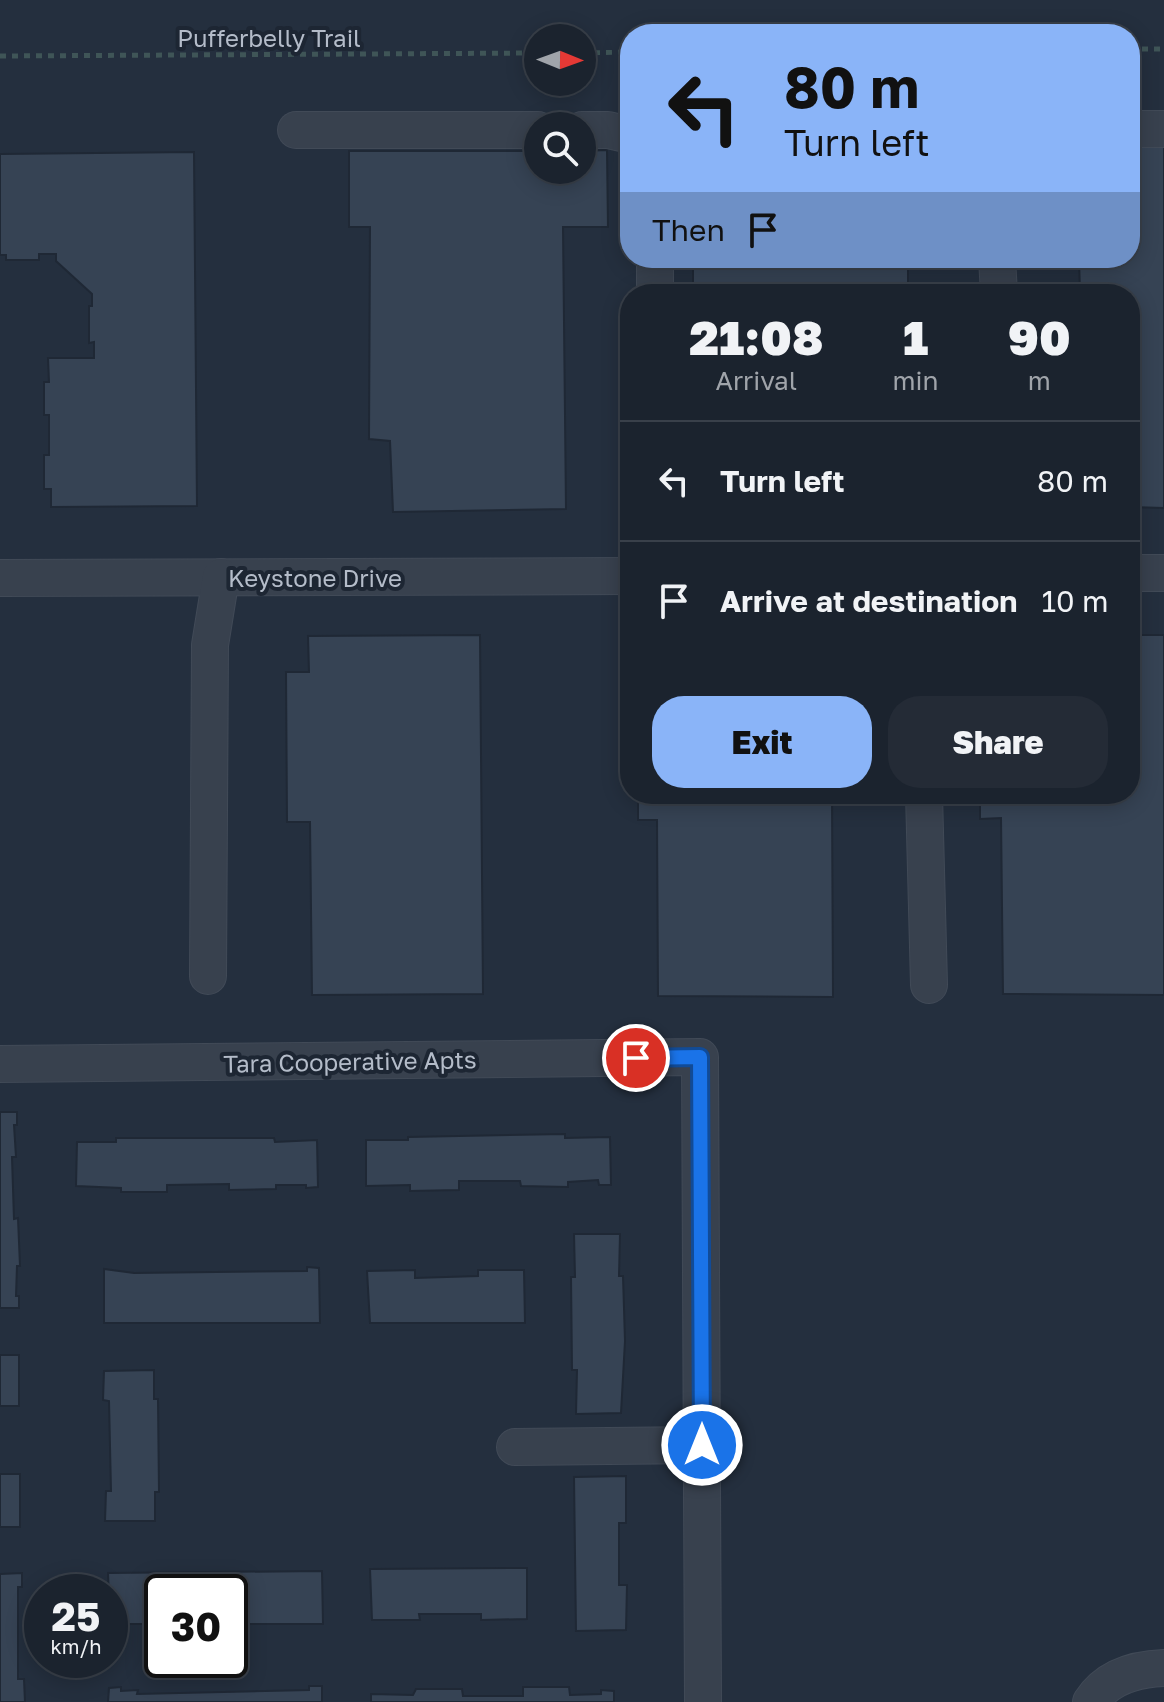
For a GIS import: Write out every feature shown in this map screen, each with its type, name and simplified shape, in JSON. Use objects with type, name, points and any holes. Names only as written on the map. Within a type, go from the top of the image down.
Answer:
[{"type":"street","points":[[1140,129],[1164,129]]},
{"type":"street","points":[[296,130],[524,130]]},
{"type":"street","points":[[596,130],[620,133]]},
{"type":"street","points":[[1140,573],[1164,573]]},
{"type":"street","name":"Keystone Drive","points":[[0,578],[620,576]]},
{"type":"street","points":[[208,976],[210,645],[221,577]]},
{"type":"street","points":[[924,804],[929,985]]},
{"type":"street","name":"Tara Cooperative Apts","points":[[0,1064],[700,1057],[702,1445]]},
{"type":"street","points":[[515,1447],[702,1445],[703,1702]]},
{"type":"street","points":[[1091,1702],[1098,1692],[1121,1676],[1164,1668]]},
{"type":"path","points":[[1140,49],[1164,49]]},
{"type":"path","points":[[596,53],[620,52]]},
{"type":"path","name":"Pufferbelly Trail","points":[[0,56],[524,53]]},
{"type":"building","points":[[1140,144],[1164,144],[1164,508],[1140,507],[1140,284],[1080,284],[1079,268],[1140,268]]},
{"type":"building","points":[[596,150],[607,150],[608,227],[563,227],[566,509],[393,512],[390,441],[369,439],[370,227],[349,227],[349,151],[524,151],[524,184],[596,184]]},
{"type":"building","points":[[194,152],[197,506],[51,507],[51,489],[44,489],[44,455],[49,455],[49,415],[44,415],[44,382],[49,382],[48,358],[94,358],[94,342],[89,343],[92,294],[56,261],[56,254],[39,254],[39,260],[6,260],[6,255],[0,255],[0,154]]},
{"type":"building","points":[[693,268],[908,268],[908,284],[693,284]]},
{"type":"building","points":[[480,635],[483,994],[312,995],[310,822],[287,822],[286,672],[309,672],[308,636]]},
{"type":"building","points":[[1140,635],[1164,635],[1164,995],[1003,994],[1001,818],[980,819],[980,804],[1140,804]]},
{"type":"building","points":[[638,804],[832,804],[833,997],[658,996],[657,820],[638,820]]},
{"type":"building","points":[[0,1112],[17,1112],[17,1125],[14,1125],[16,1157],[12,1157],[14,1219],[18,1218],[20,1266],[17,1266],[16,1296],[19,1296],[19,1308],[0,1308]]},
{"type":"building","points":[[565,1134],[565,1138],[610,1137],[611,1185],[599,1185],[598,1180],[568,1182],[568,1187],[521,1186],[520,1181],[459,1181],[459,1190],[410,1191],[410,1185],[366,1186],[366,1140]]},
{"type":"building","points":[[116,1138],[274,1138],[275,1142],[317,1140],[318,1187],[276,1185],[276,1189],[229,1190],[229,1184],[167,1185],[167,1192],[121,1192],[121,1188],[76,1186],[77,1142],[116,1142]]},
{"type":"building","points":[[574,1234],[620,1234],[619,1276],[623,1276],[625,1341],[621,1413],[576,1414],[577,1370],[572,1370]]},
{"type":"building","points":[[307,1267],[319,1268],[320,1323],[104,1323],[104,1269],[134,1273],[307,1271]]},
{"type":"building","points":[[415,1270],[415,1278],[478,1276],[478,1270],[524,1270],[525,1323],[370,1323],[367,1271]]},
{"type":"building","points":[[0,1355],[19,1355],[19,1406],[0,1406]]},
{"type":"building","points":[[154,1370],[154,1399],[158,1399],[159,1492],[155,1492],[155,1521],[105,1521],[106,1491],[111,1491],[109,1401],[103,1400],[104,1371]]},
{"type":"building","points":[[0,1474],[20,1474],[20,1527],[0,1527]]},
{"type":"building","points":[[626,1476],[626,1523],[619,1523],[619,1585],[627,1585],[626,1630],[576,1631],[574,1477]]},
{"type":"building","points":[[527,1568],[527,1619],[481,1620],[481,1614],[419,1614],[420,1620],[372,1620],[370,1569]]},
{"type":"building","points":[[322,1571],[323,1624],[248,1624],[248,1574],[144,1574],[144,1624],[128,1624],[128,1574],[108,1573]]},
{"type":"building","points":[[22,1573],[22,1587],[18,1587],[18,1679],[24,1679],[25,1702],[0,1702],[0,1574]]},
{"type":"building","points":[[309,1686],[322,1686],[322,1702],[108,1702],[109,1688],[121,1687],[121,1691],[138,1690],[137,1694],[309,1690]]},
{"type":"building","points":[[523,1687],[569,1687],[570,1695],[614,1691],[614,1702],[371,1702],[371,1694],[413,1695],[416,1689],[462,1689],[463,1696],[523,1696]]},
{"type":"route","points":[[636,1058],[700,1057],[702,1445]]}]
